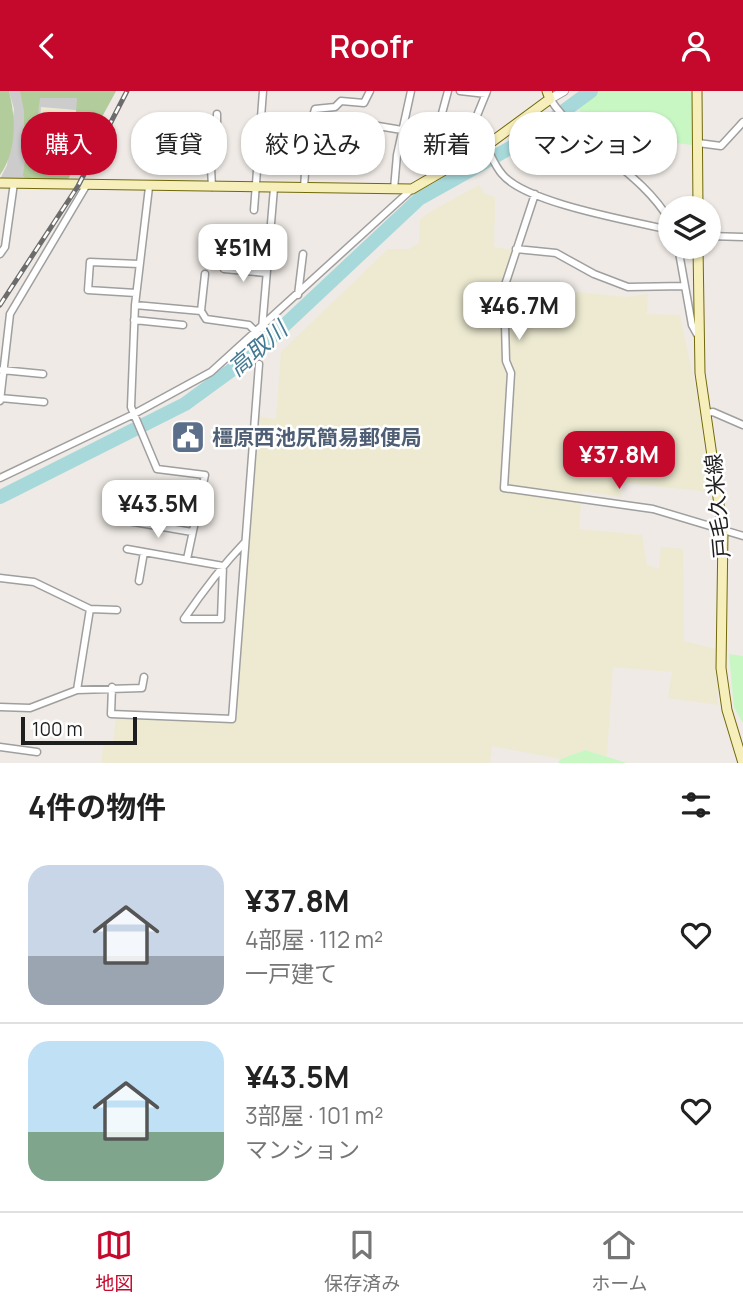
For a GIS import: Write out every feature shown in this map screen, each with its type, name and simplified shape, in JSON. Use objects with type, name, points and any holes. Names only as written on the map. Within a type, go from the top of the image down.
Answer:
[{"type":"main road","points":[[697,91],[698,196]]},
{"type":"main road","points":[[495,141],[551,98]]},
{"type":"main road","points":[[0,183],[412,189],[437,175]]},
{"type":"main road","name":"戸毛久米線","points":[[698,259],[697,334],[723,532],[722,668],[727,710],[743,763]]},
{"type":"street","points":[[254,210],[263,91]]},
{"type":"street","points":[[304,187],[308,134],[315,109],[335,107],[341,101],[364,103],[370,91]]},
{"type":"street","points":[[406,112],[411,91]]},
{"type":"street","points":[[442,112],[448,91]]},
{"type":"street","points":[[460,91],[486,92],[478,112]]},
{"type":"street","points":[[564,91],[551,98],[572,126],[651,193],[658,203]]},
{"type":"street","points":[[698,143],[721,146],[743,123]]},
{"type":"street","points":[[394,189],[399,147]]},
{"type":"street","points":[[495,163],[503,176],[535,194],[591,212],[658,227]]},
{"type":"street","points":[[211,175],[212,187]]},
{"type":"street","points":[[0,254],[5,247],[14,183]]},
{"type":"street","points":[[44,402],[0,400],[10,314],[86,186]]},
{"type":"street","points":[[149,187],[135,305],[132,417],[157,470],[205,475],[187,559]]},
{"type":"street","points":[[260,331],[274,188]]},
{"type":"street","points":[[0,478],[132,417],[199,380],[260,331],[412,189]]},
{"type":"street","points":[[535,194],[504,288],[506,361],[512,373],[504,488],[653,509],[743,536]]},
{"type":"street","points":[[721,236],[743,237]]},
{"type":"street","points":[[234,237],[269,241]]},
{"type":"street","points":[[516,250],[556,253],[594,274],[628,287],[685,286]]},
{"type":"street","points":[[298,295],[303,254]]},
{"type":"street","points":[[680,259],[692,325],[697,334]]},
{"type":"street","points":[[136,293],[88,290],[89,262],[139,264]]},
{"type":"street","points":[[224,268],[266,273]]},
{"type":"street","points":[[205,274],[201,311],[206,319],[249,325],[260,331]]},
{"type":"street","points":[[135,305],[201,311]]},
{"type":"street","points":[[134,320],[183,324]]},
{"type":"street","points":[[112,687],[111,714],[232,719],[259,364]]},
{"type":"street","points":[[2,370],[43,374]]},
{"type":"street","points":[[706,413],[713,412],[743,425]]},
{"type":"street","points":[[160,495],[167,500],[198,503]]},
{"type":"street","points":[[128,521],[192,532]]},
{"type":"street","points":[[223,566],[221,619],[184,619],[201,593],[223,566],[245,542]]},
{"type":"street","points":[[127,549],[223,566]]},
{"type":"street","points":[[139,581],[145,552]]},
{"type":"street","points":[[0,577],[34,582],[90,609],[117,610]]},
{"type":"street","points":[[77,690],[90,609]]},
{"type":"street","points":[[0,707],[30,708],[77,690],[142,688],[144,677]]},
{"type":"street","points":[[0,747],[37,752]]},
{"type":"shaded area","points":[[9,91],[116,91],[105,112],[21,112],[21,175],[70,175],[67,181],[0,179],[7,165],[14,109]]},
{"type":"shaded area","points":[[41,107],[76,110],[76,112],[41,112]]},
{"type":"shaded area","points":[[479,185],[484,193],[495,198],[494,247],[512,250],[502,284],[626,297],[648,294],[647,314],[680,315],[698,400],[710,492],[618,482],[622,497],[582,491],[579,529],[642,535],[647,565],[659,569],[661,547],[683,549],[684,641],[716,649],[718,705],[668,698],[672,672],[613,667],[607,756],[585,750],[561,759],[492,746],[490,763],[101,763],[104,743],[113,744],[116,718],[234,721],[256,416],[276,419],[281,352],[388,249],[409,249],[419,243],[420,220],[428,213]]},
{"type":"green space","points":[[0,91],[9,91],[14,124],[10,156],[0,175]]},
{"type":"green space","points":[[20,91],[116,91],[105,112],[76,112],[77,98],[40,98],[38,112],[24,111]]},
{"type":"green space","points":[[596,91],[693,91],[692,145],[677,143],[677,112],[581,112],[577,107]]},
{"type":"green space","points":[[70,175],[67,181],[27,179],[23,176]]},
{"type":"green space","points":[[729,654],[743,656],[743,723],[734,707]]},
{"type":"green space","points":[[585,750],[627,763],[558,763],[561,759]]},
{"type":"waterway","name":"高取川","points":[[0,497],[185,404],[255,353],[419,199],[526,139],[591,91]]},
{"type":"railway","points":[[0,305],[78,186],[127,91]]},
{"type":"place","name":"橿原西池尻簡易郵便局","points":[[188,437]]}]
